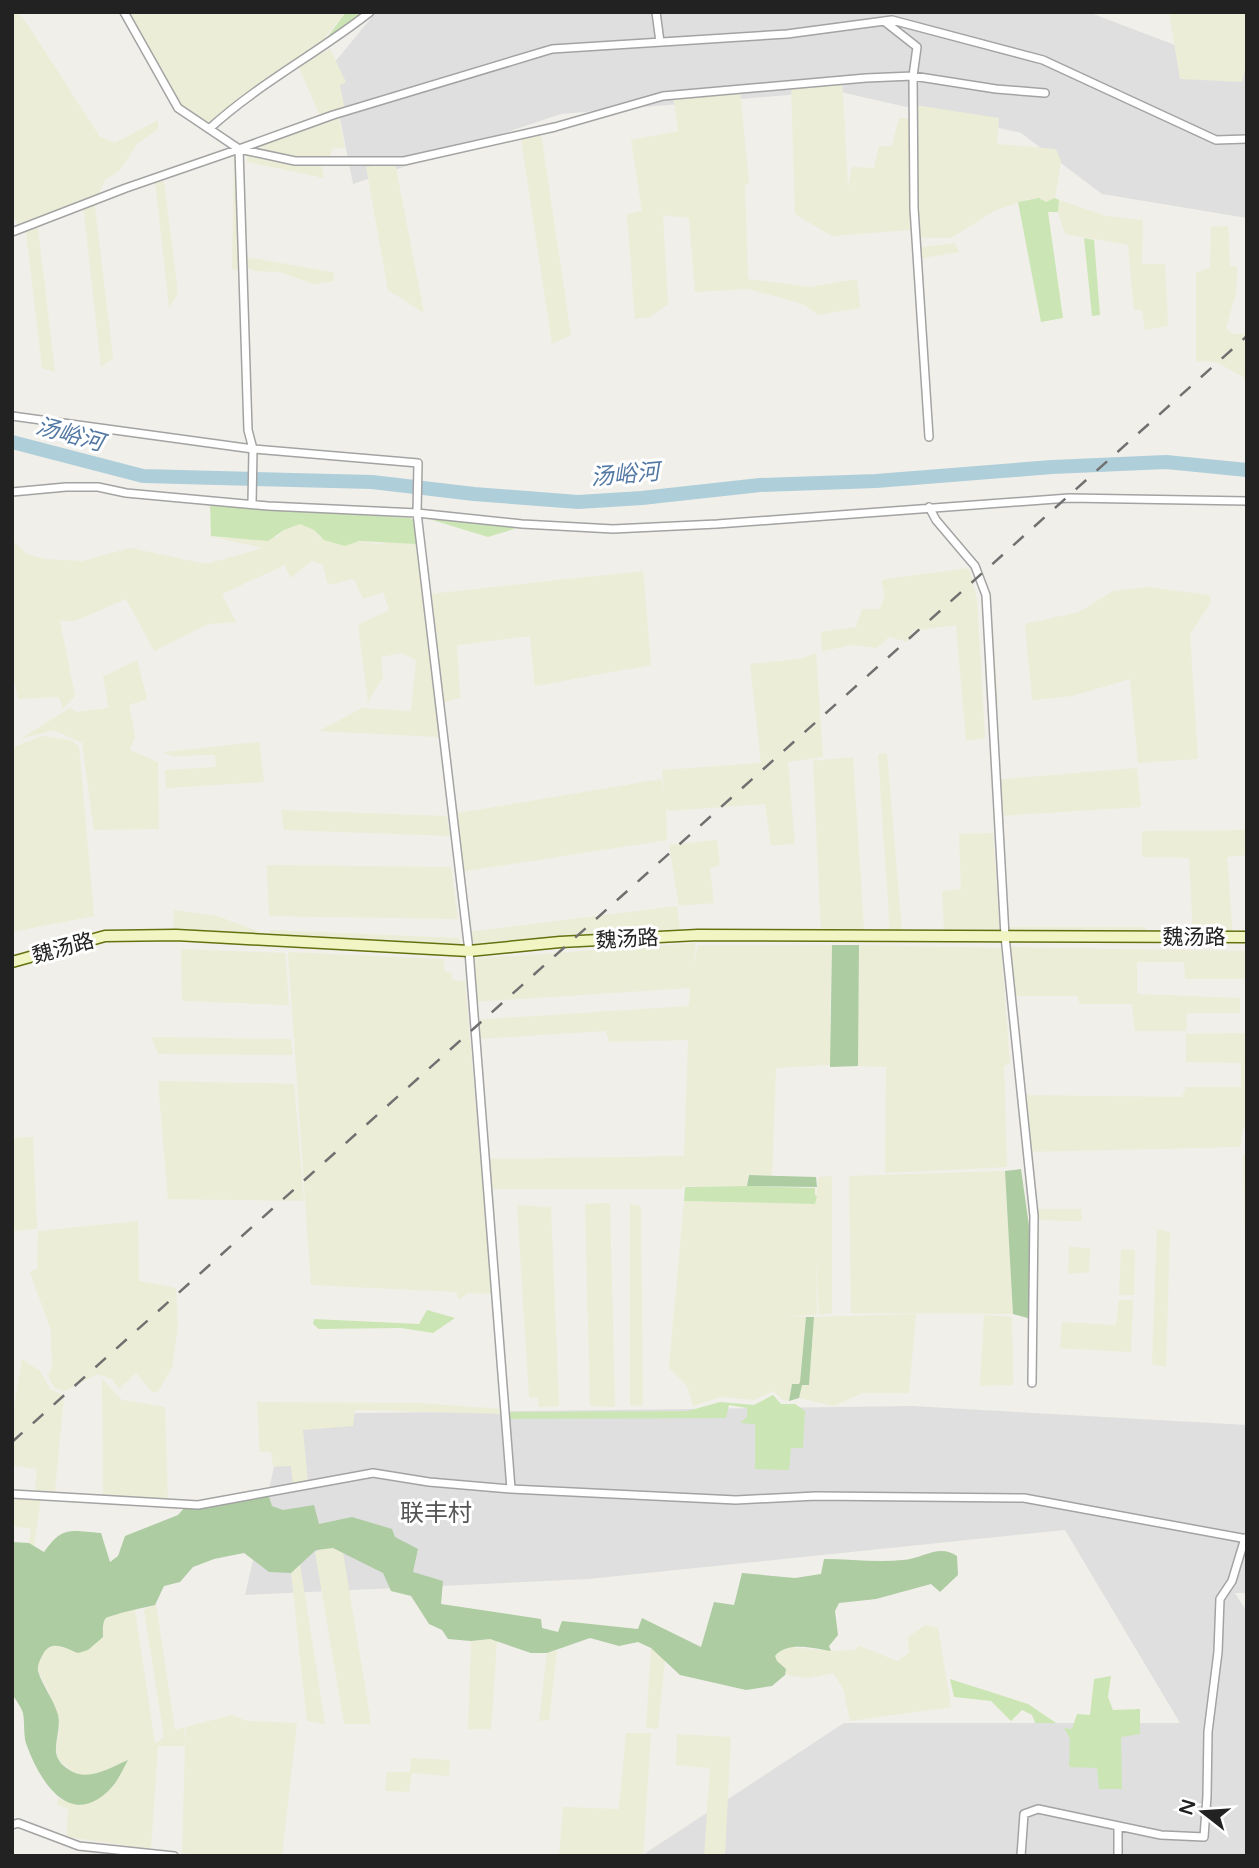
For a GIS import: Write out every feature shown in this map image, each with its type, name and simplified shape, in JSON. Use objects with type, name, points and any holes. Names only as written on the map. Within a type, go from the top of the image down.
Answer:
[{"type":"street","points":[[124,12],[178,108],[239,149],[295,161],[404,161],[555,127],[663,96],[914,76],[996,89],[1045,93]]},
{"type":"street","points":[[209,129],[234,105],[336,39],[370,12]]},
{"type":"street","points":[[656,12],[660,42]]},
{"type":"street","points":[[12,232],[126,188],[333,115],[552,49],[788,34],[892,20],[1043,60],[1216,140],[1247,139]]},
{"type":"street","points":[[884,21],[917,47],[914,76],[914,208],[929,437]]},
{"type":"street","points":[[239,149],[247,430],[253,449],[252,504]]},
{"type":"street","points":[[12,416],[253,449],[418,463],[416,504],[470,951],[511,1489]]},
{"type":"street","points":[[12,492],[66,486],[98,487],[126,493],[252,504],[417,513],[522,524],[613,529],[1069,498],[1247,501]]},
{"type":"street","points":[[929,507],[941,527],[975,566],[986,594],[1005,936],[1034,1216],[1032,1383]]},
{"type":"street","name":"魏汤路","points":[[12,962],[105,936],[176,935],[470,951],[560,942],[698,935],[1247,937]]},
{"type":"street","points":[[12,1494],[198,1505],[373,1474],[511,1489],[736,1500],[816,1496],[1024,1498],[1246,1539],[1232,1581],[1220,1598],[1218,1652],[1208,1732],[1208,1796],[1204,1837],[1161,1835],[1038,1809],[1024,1814],[1021,1856]]},
{"type":"street","points":[[12,1825],[18,1823],[79,1846],[174,1856]]},
{"type":"street","points":[[1118,1827],[1118,1856]]},
{"type":"shaded area","points":[[376,12],[1088,12],[1196,53],[1247,60],[1247,218],[1102,194],[1021,133],[836,91],[561,114],[353,184],[330,68]]},
{"type":"shaded area","points":[[912,1406],[1247,1425],[1247,1593],[1235,1593],[1247,1612],[1247,1856],[641,1856],[844,1723],[1180,1723],[1065,1530],[588,1579],[245,1595],[286,1414]]},
{"type":"green space","points":[[12,12],[16,12],[26,22],[100,137],[115,143],[158,120],[158,129],[137,144],[119,171],[105,180],[99,193],[18,225],[12,214]]},
{"type":"green space","points":[[125,12],[346,12],[325,37],[324,47],[272,76],[209,122],[193,115],[168,93]]},
{"type":"green space","points":[[346,12],[367,12],[323,43]]},
{"type":"green space","points":[[1169,12],[1247,12],[1247,62],[1242,82],[1180,79]]},
{"type":"green space","points":[[330,49],[346,82],[340,85],[345,110],[321,118],[298,66]]},
{"type":"green space","points":[[842,79],[848,188],[852,167],[874,168],[879,146],[892,146],[899,118],[910,119],[910,230],[832,236],[795,214],[791,83]]},
{"type":"green space","points":[[740,90],[749,182],[745,185],[748,279],[809,287],[857,279],[860,308],[818,315],[803,304],[748,289],[695,292],[689,218],[663,215],[668,304],[650,317],[635,319],[627,214],[642,211],[631,140],[678,131],[673,94]]},
{"type":"green space","points":[[915,105],[999,118],[997,144],[1056,149],[1061,161],[1055,198],[1046,202],[1029,199],[996,210],[951,238],[914,238]]},
{"type":"green space","points":[[339,118],[345,147],[331,149],[331,164],[293,158],[253,145]]},
{"type":"green space","points":[[541,134],[571,335],[552,344],[521,139]]},
{"type":"green space","points":[[246,147],[322,167],[324,178],[247,162]]},
{"type":"green space","points":[[241,148],[240,271],[232,269],[234,152]]},
{"type":"green space","points":[[395,163],[424,313],[388,290],[366,167]]},
{"type":"green space","points":[[163,175],[178,293],[169,308],[155,179]]},
{"type":"green space","points":[[1039,198],[1046,202],[1055,198],[1059,200],[1058,212],[1048,212],[1063,318],[1041,322],[1018,202]]},
{"type":"green space","points":[[94,199],[113,358],[101,367],[83,204]]},
{"type":"green space","points":[[1059,200],[1106,216],[1143,220],[1142,264],[1165,264],[1168,326],[1145,330],[1142,310],[1134,310],[1128,245],[1065,234],[1058,212]]},
{"type":"green space","points":[[37,221],[55,372],[42,368],[26,231],[26,226]]},
{"type":"green space","points":[[1228,226],[1230,266],[1237,267],[1236,293],[1226,328],[1233,334],[1247,334],[1247,379],[1216,362],[1196,361],[1196,272],[1210,268],[1211,227]]},
{"type":"green space","points":[[1084,238],[1094,240],[1100,315],[1092,316]]},
{"type":"green space","points":[[955,243],[959,252],[916,259],[915,248]]},
{"type":"green space","points":[[245,257],[333,272],[334,281],[314,284],[279,272],[256,271],[244,267]]},
{"type":"green space","points":[[210,503],[410,518],[413,520],[417,544],[359,541],[345,546],[324,540],[314,530],[300,524],[284,530],[268,541],[211,536]]},
{"type":"green space","points":[[429,519],[516,525],[514,529],[488,537]]},
{"type":"green space","points":[[300,524],[314,530],[320,538],[382,544],[389,541],[417,544],[439,737],[319,731],[362,708],[411,711],[416,660],[402,653],[381,657],[383,677],[368,702],[358,625],[389,610],[383,592],[363,599],[354,579],[328,585],[323,565],[312,561],[290,578],[285,565],[222,594],[236,622],[208,624],[154,651],[126,599],[75,621],[60,621],[75,696],[63,709],[59,697],[18,699],[12,671],[12,540],[27,554],[44,559],[82,561],[130,548],[206,564],[263,548],[203,535],[221,538],[277,537],[284,530]]},
{"type":"green space","points":[[969,568],[977,600],[985,738],[966,741],[956,625],[912,631],[908,642],[889,637],[877,648],[853,645],[822,651],[821,632],[856,627],[862,609],[880,609],[885,595],[881,581]]},
{"type":"green space","points":[[643,571],[651,665],[535,686],[530,636],[457,645],[460,698],[442,703],[430,594]]},
{"type":"green space","points":[[1146,587],[1209,595],[1211,602],[1190,634],[1198,759],[1138,763],[1130,679],[1072,696],[1032,700],[1025,624],[1079,612],[1113,591]]},
{"type":"green space","points":[[983,625],[993,627],[998,704],[987,705]]},
{"type":"green space","points":[[816,653],[823,757],[788,762],[795,844],[771,845],[765,804],[668,811],[666,807],[667,840],[460,872],[453,814],[661,779],[664,791],[662,770],[761,763],[750,664],[800,659]]},
{"type":"green space","points":[[137,660],[147,699],[129,705],[135,736],[130,750],[158,762],[159,829],[94,830],[82,743],[54,730],[20,739],[70,708],[76,712],[109,708],[103,677]]},
{"type":"green space","points":[[42,736],[70,740],[79,746],[94,916],[12,932],[12,748]]},
{"type":"green space","points":[[259,742],[264,782],[166,788],[165,770],[216,767],[215,755],[172,756],[163,752]]},
{"type":"green space","points":[[887,753],[902,932],[890,932],[878,754]]},
{"type":"green space","points":[[853,757],[864,931],[821,931],[813,761]]},
{"type":"green space","points":[[1137,768],[1141,807],[996,816],[993,780]]},
{"type":"green space","points":[[281,810],[447,816],[450,836],[284,830]]},
{"type":"green space","points":[[1247,830],[1247,855],[1227,857],[1233,936],[1193,935],[1189,858],[1142,857],[1142,831]]},
{"type":"green space","points":[[993,833],[1000,931],[944,931],[942,891],[961,889],[959,834]]},
{"type":"green space","points":[[717,840],[720,865],[710,868],[714,903],[679,906],[669,845]]},
{"type":"green space","points":[[267,865],[451,867],[458,919],[269,916]]},
{"type":"green space","points":[[677,906],[680,929],[469,947],[467,932]]},
{"type":"green space","points":[[174,910],[217,916],[268,935],[271,930],[459,938],[461,945],[173,936]]},
{"type":"green space","points":[[1004,927],[1146,927],[1146,935],[1007,934]]},
{"type":"green space","points":[[696,943],[693,966],[698,945],[832,945],[831,1065],[776,1068],[772,1176],[748,1175],[747,1186],[683,1186],[682,1189],[488,1189],[485,1159],[684,1156],[688,1040],[609,1042],[606,1031],[476,1039],[473,1020],[689,1006],[690,988],[472,1002],[467,959]]},
{"type":"green space","points":[[832,945],[859,945],[858,1066],[830,1067]]},
{"type":"green space","points":[[859,945],[1001,948],[1010,1063],[1004,1066],[1007,1167],[885,1173],[886,1067],[858,1066]]},
{"type":"green space","points":[[1005,947],[1247,951],[1247,979],[1185,979],[1184,962],[1137,962],[1137,994],[1240,998],[1240,1013],[1187,1013],[1186,1031],[1135,1031],[1132,1004],[1080,1004],[1077,996],[1007,996]]},
{"type":"green space","points":[[181,949],[285,953],[289,1005],[182,1001]]},
{"type":"green space","points":[[288,952],[443,959],[445,972],[451,973],[453,980],[465,981],[492,1294],[467,1293],[459,1300],[456,1292],[311,1285]]},
{"type":"green space","points":[[1247,1033],[1247,1128],[1243,1129],[1240,1147],[1023,1152],[1017,1095],[1182,1097],[1186,1087],[1241,1087],[1241,1063],[1186,1062],[1186,1034]]},
{"type":"green space","points":[[152,1037],[291,1039],[293,1055],[158,1054]]},
{"type":"green space","points":[[158,1081],[294,1084],[304,1201],[168,1199]]},
{"type":"green space","points":[[33,1137],[37,1229],[12,1231],[12,1138]]},
{"type":"green space","points":[[1243,1154],[1247,1154],[1247,1237],[1245,1237]]},
{"type":"green space","points":[[1021,1169],[1031,1240],[1031,1319],[1013,1314],[1005,1171]]},
{"type":"green space","points":[[1005,1171],[1013,1314],[851,1313],[849,1176]]},
{"type":"green space","points":[[749,1175],[816,1177],[817,1187],[747,1186]]},
{"type":"green space","points":[[832,1176],[832,1313],[819,1315],[816,1257],[817,1315],[787,1316],[806,1317],[800,1382],[792,1384],[789,1401],[783,1400],[773,1391],[754,1400],[721,1397],[693,1406],[687,1386],[669,1368],[684,1201],[815,1204],[819,1177]]},
{"type":"green space","points":[[685,1187],[815,1188],[817,1196],[815,1204],[684,1201]]},
{"type":"green space","points":[[610,1203],[615,1407],[590,1406],[585,1204]]},
{"type":"green space","points":[[630,1204],[641,1206],[643,1405],[630,1406]]},
{"type":"green space","points":[[517,1205],[551,1207],[559,1406],[539,1407],[538,1398],[529,1397]]},
{"type":"green space","points":[[1031,1209],[1081,1209],[1082,1221],[1033,1220]]},
{"type":"green space","points":[[138,1221],[139,1281],[176,1288],[178,1328],[172,1367],[158,1392],[152,1392],[136,1373],[119,1389],[112,1379],[97,1374],[65,1391],[54,1388],[48,1375],[52,1368],[51,1331],[30,1272],[37,1269],[38,1231]]},
{"type":"green space","points":[[1157,1229],[1170,1232],[1166,1367],[1152,1364]]},
{"type":"green space","points":[[1069,1247],[1090,1248],[1089,1272],[1068,1274]]},
{"type":"green space","points":[[1121,1249],[1135,1250],[1134,1295],[1119,1295]]},
{"type":"green space","points":[[1119,1300],[1133,1300],[1131,1352],[1060,1348],[1062,1322],[1116,1325]]},
{"type":"green space","points":[[427,1310],[455,1318],[433,1333],[401,1328],[319,1329],[313,1324],[314,1319],[419,1324]]},
{"type":"green space","points":[[916,1314],[909,1393],[862,1393],[834,1406],[799,1398],[801,1385],[809,1385],[814,1317]]},
{"type":"green space","points":[[984,1315],[1012,1317],[1013,1385],[980,1386]]},
{"type":"green space","points":[[806,1317],[814,1317],[809,1385],[802,1385],[799,1398],[789,1401],[792,1384],[800,1382]]},
{"type":"green space","points":[[22,1359],[40,1371],[51,1390],[64,1395],[55,1491],[35,1492],[37,1469],[12,1465],[12,1419]]},
{"type":"green space","points":[[102,1379],[122,1400],[165,1407],[168,1502],[103,1497]]},
{"type":"green space","points":[[773,1395],[781,1404],[795,1404],[805,1411],[803,1448],[791,1448],[789,1470],[755,1469],[755,1424],[740,1423],[747,1417],[747,1408],[729,1405],[726,1418],[508,1419],[506,1412],[688,1411],[720,1402],[754,1405]]},
{"type":"green space","points":[[257,1402],[419,1403],[501,1409],[502,1414],[355,1410],[353,1426],[303,1430],[308,1482],[293,1485],[291,1466],[273,1467],[271,1452],[260,1452]]},
{"type":"green space","points":[[268,1494],[272,1506],[283,1510],[314,1505],[319,1524],[352,1517],[392,1529],[395,1537],[418,1549],[413,1572],[443,1581],[441,1604],[541,1619],[542,1628],[558,1632],[562,1621],[638,1629],[642,1618],[701,1647],[714,1602],[734,1605],[742,1573],[795,1578],[821,1574],[824,1559],[893,1561],[944,1551],[957,1556],[958,1575],[940,1592],[931,1584],[876,1599],[839,1603],[835,1611],[838,1635],[829,1646],[831,1651],[809,1647],[786,1648],[775,1656],[786,1669],[785,1675],[772,1686],[746,1690],[680,1675],[651,1648],[638,1642],[619,1646],[590,1638],[547,1653],[531,1653],[490,1639],[448,1639],[442,1630],[429,1624],[411,1596],[391,1591],[383,1573],[333,1548],[316,1550],[291,1573],[269,1572],[244,1553],[214,1559],[193,1567],[180,1582],[164,1586],[155,1605],[105,1619],[103,1637],[88,1650],[78,1653],[53,1646],[45,1650],[38,1671],[58,1715],[56,1752],[60,1762],[75,1773],[83,1775],[106,1770],[128,1760],[114,1785],[96,1800],[83,1805],[70,1803],[59,1797],[40,1774],[33,1760],[26,1742],[23,1713],[12,1694],[12,1542],[29,1543],[44,1552],[57,1537],[68,1532],[101,1533],[110,1562],[118,1556],[125,1536],[178,1515],[185,1507]]},
{"type":"green space","points":[[13,1496],[41,1497],[34,1548],[29,1543],[31,1529],[12,1526]]},
{"type":"green space","points":[[325,1548],[343,1552],[371,1724],[344,1724],[315,1552]]},
{"type":"green space","points":[[300,1564],[325,1724],[307,1721],[291,1573]]},
{"type":"green space","points":[[156,1604],[175,1730],[184,1727],[185,1741],[186,1727],[232,1715],[247,1721],[297,1723],[282,1856],[182,1853],[185,1746],[158,1746],[151,1849],[67,1837],[68,1808],[57,1805],[58,1798],[65,1801],[127,1761],[99,1773],[83,1776],[74,1773],[58,1759],[56,1749],[60,1724],[38,1671],[38,1663],[44,1650],[53,1645],[78,1653],[103,1637],[106,1617],[135,1610],[155,1744],[164,1737],[144,1610]]},
{"type":"green space","points":[[925,1625],[938,1628],[951,1707],[850,1721],[843,1688],[833,1673],[808,1678],[785,1675],[786,1669],[775,1656],[777,1652],[789,1647],[831,1651],[854,1650],[860,1646],[897,1661],[909,1653],[908,1637]]},
{"type":"green space","points":[[471,1641],[497,1641],[491,1729],[468,1729]]},
{"type":"green space","points":[[651,1648],[665,1659],[658,1729],[646,1728]]},
{"type":"green space","points":[[557,1651],[549,1720],[539,1721],[547,1653]]},
{"type":"green space","points":[[1111,1676],[1108,1697],[1113,1710],[1140,1709],[1140,1734],[1121,1737],[1122,1789],[1099,1789],[1097,1768],[1069,1767],[1070,1739],[1064,1728],[1072,1729],[1077,1714],[1090,1715],[1094,1679]]},
{"type":"green space","points":[[950,1679],[1028,1704],[1056,1723],[1035,1723],[1032,1715],[1022,1710],[1011,1721],[991,1701],[954,1697]]},
{"type":"green space","points":[[626,1733],[651,1733],[643,1856],[559,1856],[563,1807],[619,1809]]},
{"type":"green space","points":[[677,1734],[731,1737],[725,1856],[704,1856],[710,1768],[676,1765]]},
{"type":"green space","points":[[411,1758],[450,1760],[449,1776],[412,1773],[409,1792],[385,1791],[387,1772],[410,1772]]},
{"type":"waterway","name":"汤峪河","points":[[12,442],[143,476],[372,482],[578,502],[760,485],[876,481],[1052,467],[1166,462],[1247,470]]},
{"type":"railway","points":[[12,1442],[1247,336]]},
{"type":"district","name":"联丰村","points":[[436,1513]]}]
